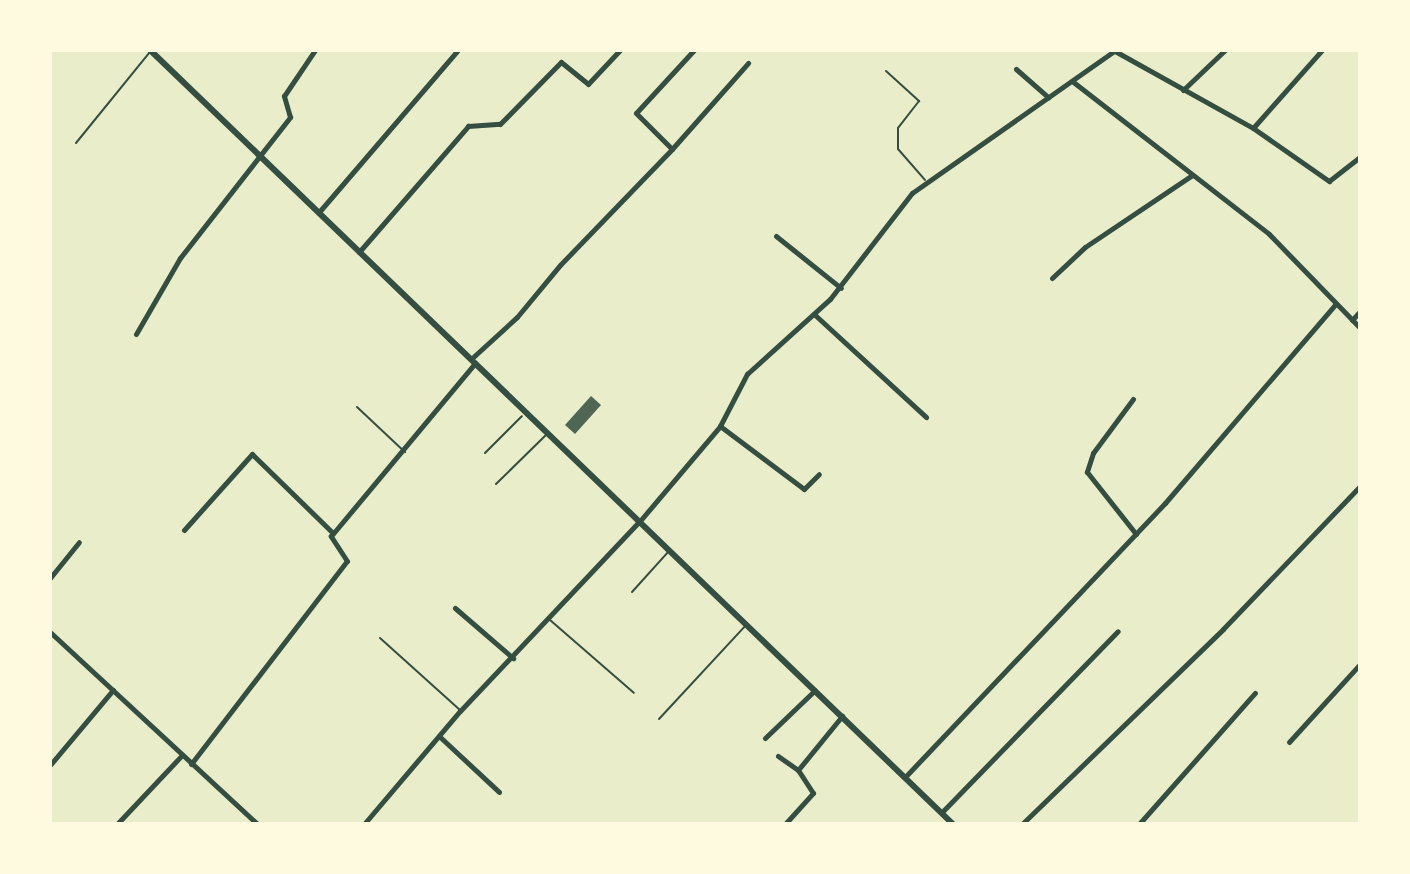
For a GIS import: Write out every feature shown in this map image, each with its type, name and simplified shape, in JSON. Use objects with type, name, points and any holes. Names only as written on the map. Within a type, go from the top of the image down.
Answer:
[{"type":"main road","points":[[151,50],[953,824]]},
{"type":"street","points":[[136,334],[180,258],[290,117],[284,96],[315,50]]},
{"type":"street","points":[[319,212],[458,50]]},
{"type":"street","points":[[359,252],[468,126],[500,124],[561,62],[588,84],[620,50]]},
{"type":"street","points":[[672,149],[636,113],[694,50]]},
{"type":"street","points":[[364,824],[460,711],[639,522],[720,426],[754,365],[815,315],[841,288],[925,181],[1114,50],[1253,128],[1329,181],[1360,157]]},
{"type":"street","points":[[1183,90],[1225,50]]},
{"type":"street","points":[[1253,128],[1322,50]]},
{"type":"street","points":[[333,533],[405,452],[473,361],[517,317],[560,265],[672,149],[748,63]]},
{"type":"street","points":[[1016,69],[1048,97]]},
{"type":"street","points":[[1072,81],[1269,234],[1360,328]]},
{"type":"street","points":[[1052,278],[1085,247],[1192,175]]},
{"type":"street","points":[[776,236],[841,288]]},
{"type":"street","points":[[905,777],[1136,534],[1335,305]]},
{"type":"street","points":[[1352,320],[1360,311]]},
{"type":"street","points":[[815,315],[926,417]]},
{"type":"street","points":[[1133,399],[1093,453],[1087,472],[1136,534]]},
{"type":"street","points":[[720,426],[804,489],[819,474]]},
{"type":"street","points":[[184,530],[252,454],[333,533],[347,561],[191,764]]},
{"type":"street","points":[[1022,824],[1223,629],[1360,486]]},
{"type":"street","points":[[50,578],[79,542]]},
{"type":"street","points":[[455,608],[513,658]]},
{"type":"street","points":[[937,824],[943,814],[1118,631]]},
{"type":"street","points":[[51,634],[257,824]]},
{"type":"street","points":[[1289,742],[1360,664]]},
{"type":"street","points":[[50,765],[113,690]]},
{"type":"street","points":[[765,738],[815,690]]},
{"type":"street","points":[[1139,824],[1255,693]]},
{"type":"street","points":[[798,770],[842,716]]},
{"type":"street","points":[[439,736],[499,792]]},
{"type":"street","points":[[117,824],[182,755]]},
{"type":"street","points":[[778,756],[798,770],[813,793],[785,824]]},
{"type":"lane","points":[[76,143],[151,50]]},
{"type":"lane","points":[[886,71],[919,101],[898,128],[898,149],[925,181]]},
{"type":"lane","points":[[357,407],[405,452]]},
{"type":"lane","points":[[496,484],[547,433]]},
{"type":"lane","points":[[632,592],[670,550]]},
{"type":"lane","points":[[549,619],[634,693]]},
{"type":"lane","points":[[659,719],[746,626]]},
{"type":"lane","points":[[380,638],[460,711]]},
{"type":"path","points":[[485,453],[526,412]]},
{"type":"building","points":[[591,396],[601,405],[575,434],[565,425]]}]
